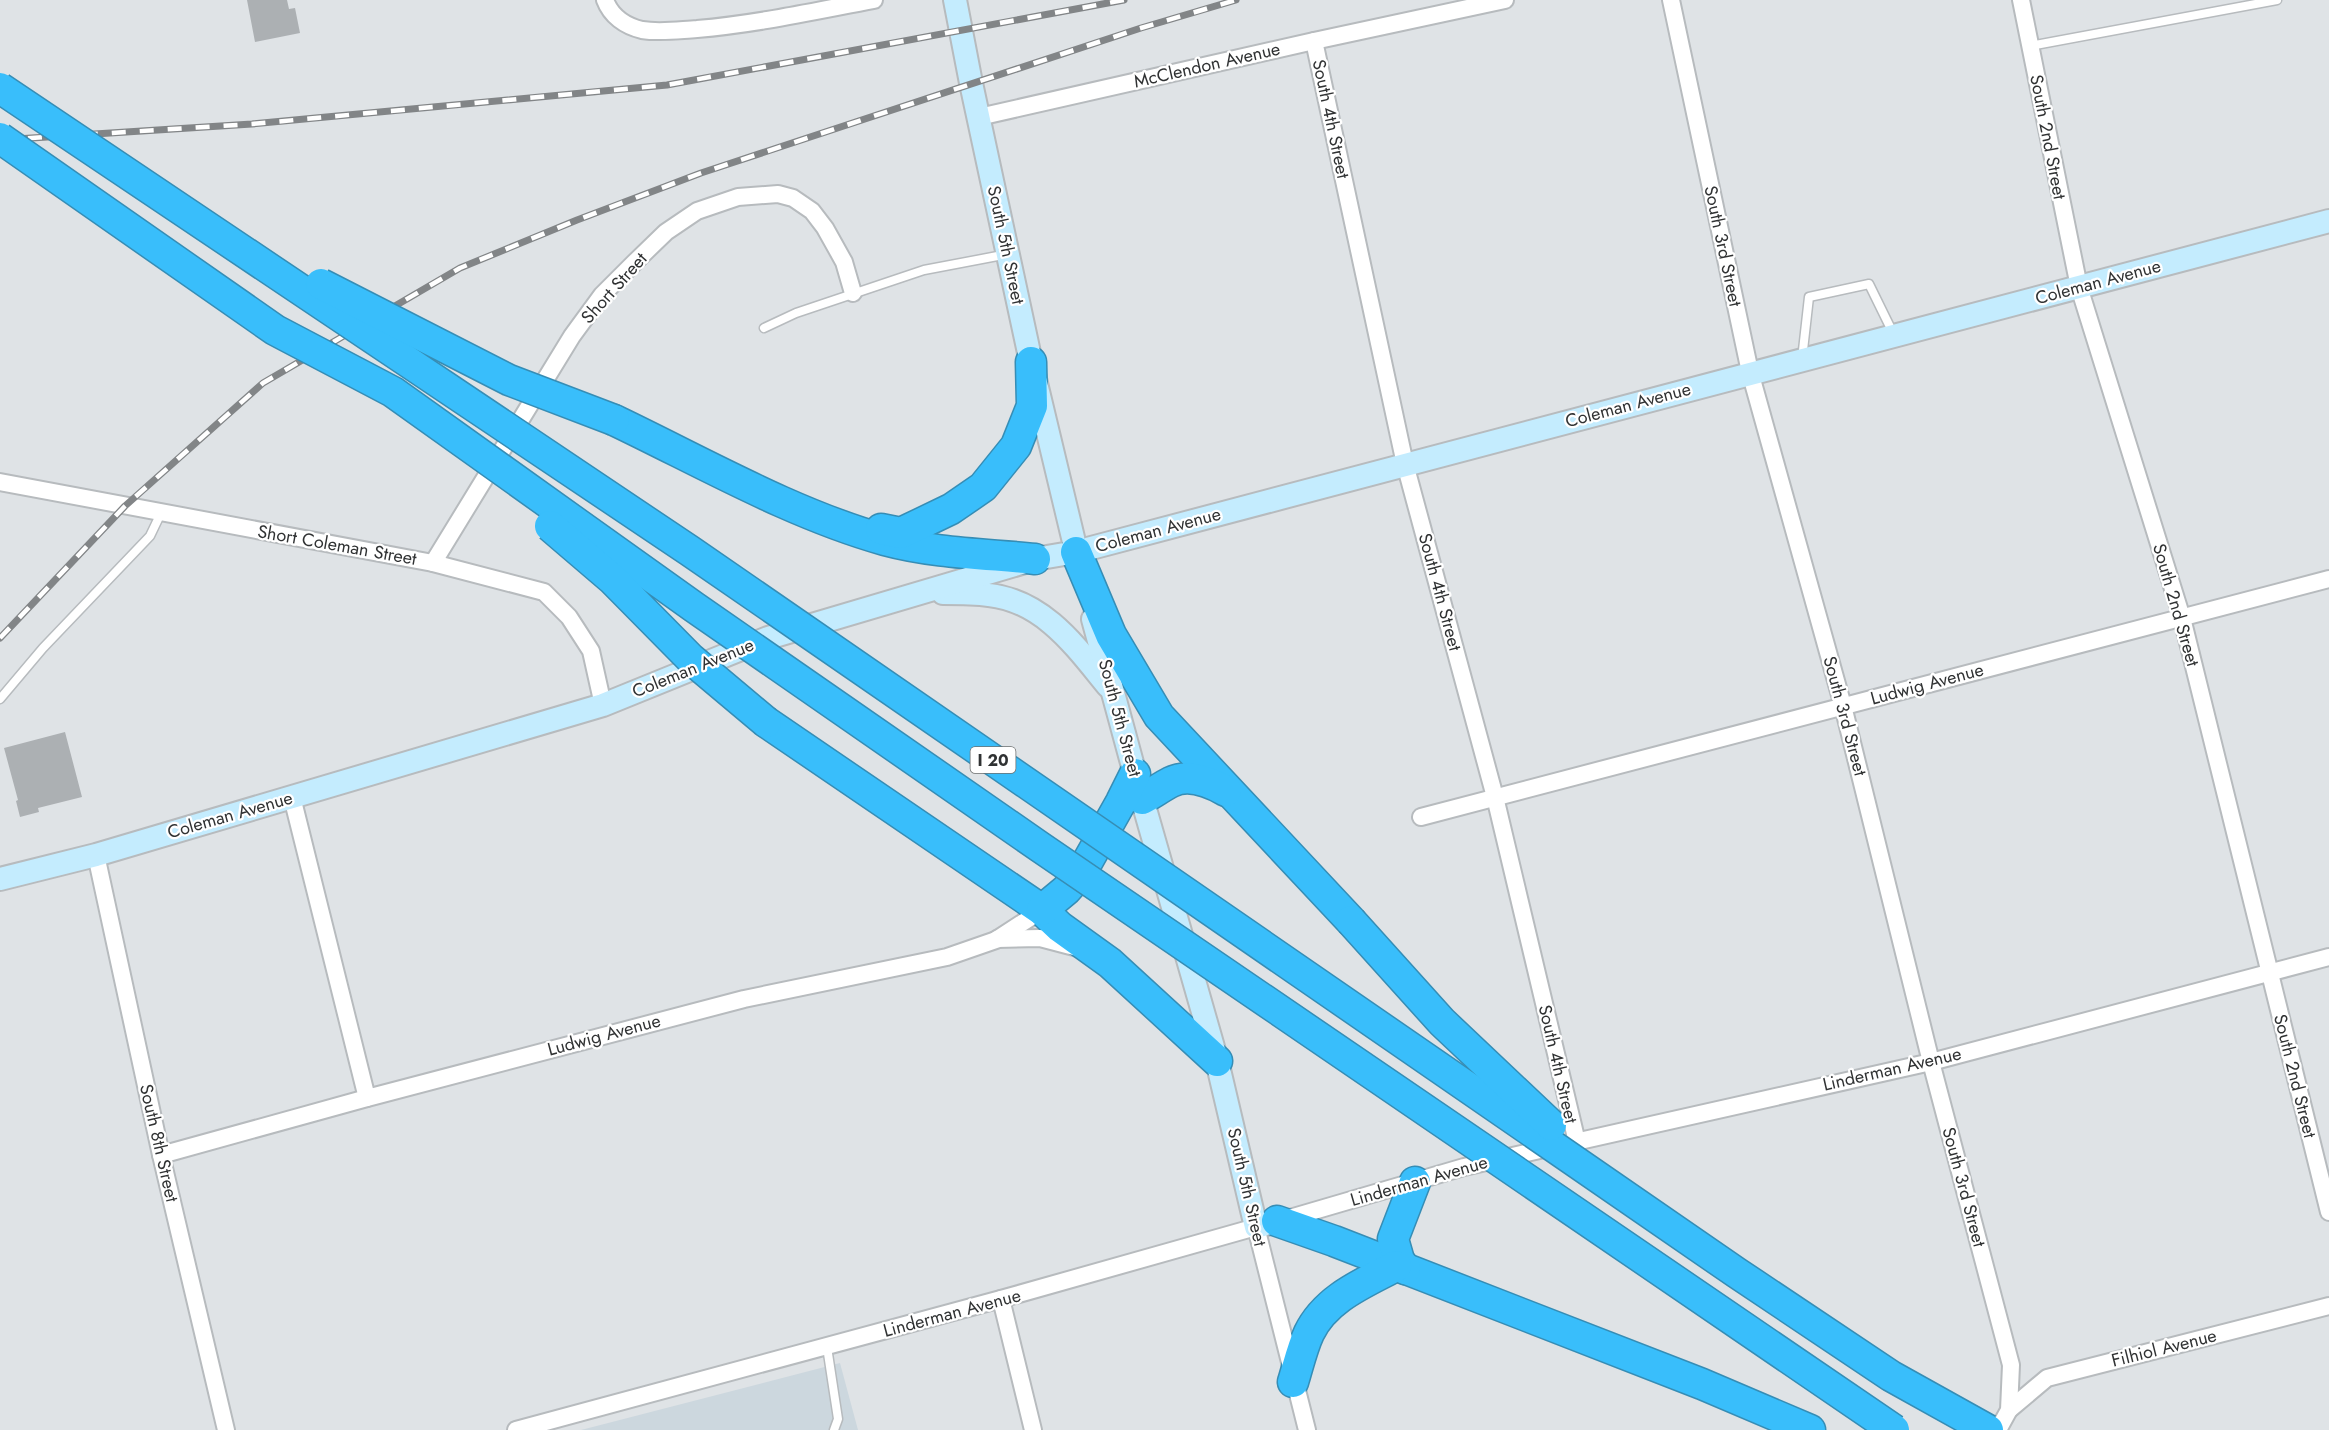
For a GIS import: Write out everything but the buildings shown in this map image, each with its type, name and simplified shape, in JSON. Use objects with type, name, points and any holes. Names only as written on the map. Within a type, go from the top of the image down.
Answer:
[{"type":"highway","name":"I 20","points":[[0,88],[709,565],[1672,1228],[1891,1376],[1988,1430]]},
{"type":"highway","name":"I 20","points":[[0,138],[275,330],[393,392],[694,607],[886,740],[1894,1430]]},
{"type":"highway","points":[[201,223],[509,380],[614,420],[813,516],[887,540],[932,548],[1035,559]]},
{"type":"highway","points":[[813,516],[902,533],[951,509],[975,493],[1016,446],[1032,406],[1031,362]]},
{"type":"highway","points":[[393,392],[612,579],[691,659],[766,722],[1042,910],[1060,927],[1110,963],[1217,1061]]},
{"type":"highway","points":[[1076,552],[1111,635],[1159,716],[1442,1022],[1534,1110],[1672,1228]]},
{"type":"highway","points":[[1042,910],[1066,890],[1081,873],[1121,802],[1138,786],[1190,778],[1215,784],[1229,793]]},
{"type":"highway","points":[[1400,1268],[1393,1239],[1415,1182]]},
{"type":"highway","points":[[1267,1224],[1400,1268],[1702,1384],[1810,1430]]},
{"type":"highway","points":[[1293,1382],[1309,1332],[1328,1306],[1355,1288],[1400,1268]]},
{"type":"street","points":[[605,0],[609,11],[622,21],[640,29],[658,32],[734,26],[874,0]]},
{"type":"street","name":"South 5th Street","points":[[955,0],[970,83],[1031,362],[1076,552],[1138,786],[1217,1061],[1267,1224],[1293,1382],[1306,1430]]},
{"type":"street","name":"McClendon Avenue","points":[[979,117],[1506,0]]},
{"type":"street","name":"South 3rd Street","points":[[1671,0],[1750,372],[1843,706],[1930,1062],[2011,1365],[2009,1410],[1998,1430]]},
{"type":"street","name":"South 2nd Street","points":[[2020,0],[2079,287],[2182,618],[2329,1212]]},
{"type":"street","name":"South 4th Street","points":[[1314,41],[1405,464],[1495,797],[1577,1142]]},
{"type":"street","name":"Short Street","points":[[434,563],[572,336],[602,296],[666,232],[697,211],[738,197],[778,194],[793,198],[812,212],[825,228],[844,262],[853,293]]},
{"type":"street","name":"Coleman Avenue","points":[[0,879],[96,855],[603,705],[768,638],[1035,559],[1076,552],[1750,372],[2329,221]]},
{"type":"street","name":"Short Coleman Street","points":[[0,482],[434,563],[544,592],[569,617],[591,651],[603,705]]},
{"type":"street","name":"Ludwig Avenue","points":[[1421,817],[2329,579]]},
{"type":"street","points":[[923,592],[991,595],[1018,603],[1041,615],[1065,634],[1113,691]]},
{"type":"street","points":[[292,797],[367,1098]]},
{"type":"street","name":"South 8th Street","points":[[96,855],[161,1155],[226,1430]]},
{"type":"street","name":"Ludwig Avenue","points":[[161,1155],[367,1098],[744,999],[947,957],[996,939],[1042,910]]},
{"type":"street","points":[[996,939],[1040,938],[1094,952]]},
{"type":"street","name":"Linderman Avenue","points":[[516,1430],[552,1425],[1464,1167],[1930,1062],[2329,957]]},
{"type":"street","points":[[1001,1299],[1033,1430]]},
{"type":"street","name":"Filhiol Avenue","points":[[2009,1410],[2047,1378],[2329,1306]]},
{"type":"lane","points":[[2030,46],[2277,0]]},
{"type":"lane","points":[[764,328],[796,313],[924,270],[1008,254]]},
{"type":"lane","points":[[1802,359],[1809,297],[1869,284],[1894,335]]},
{"type":"lane","points":[[0,699],[43,648],[150,536],[161,513]]},
{"type":"lane","points":[[827,1347],[838,1419],[834,1430]]},
{"type":"shaded area","points":[[840,1363],[858,1430],[581,1430]]},
{"type":"railway","points":[[0,140],[252,124],[667,85],[1124,0]]},
{"type":"railway","points":[[0,638],[125,506],[263,383],[460,268],[701,173],[1141,28],[1236,0]]}]
